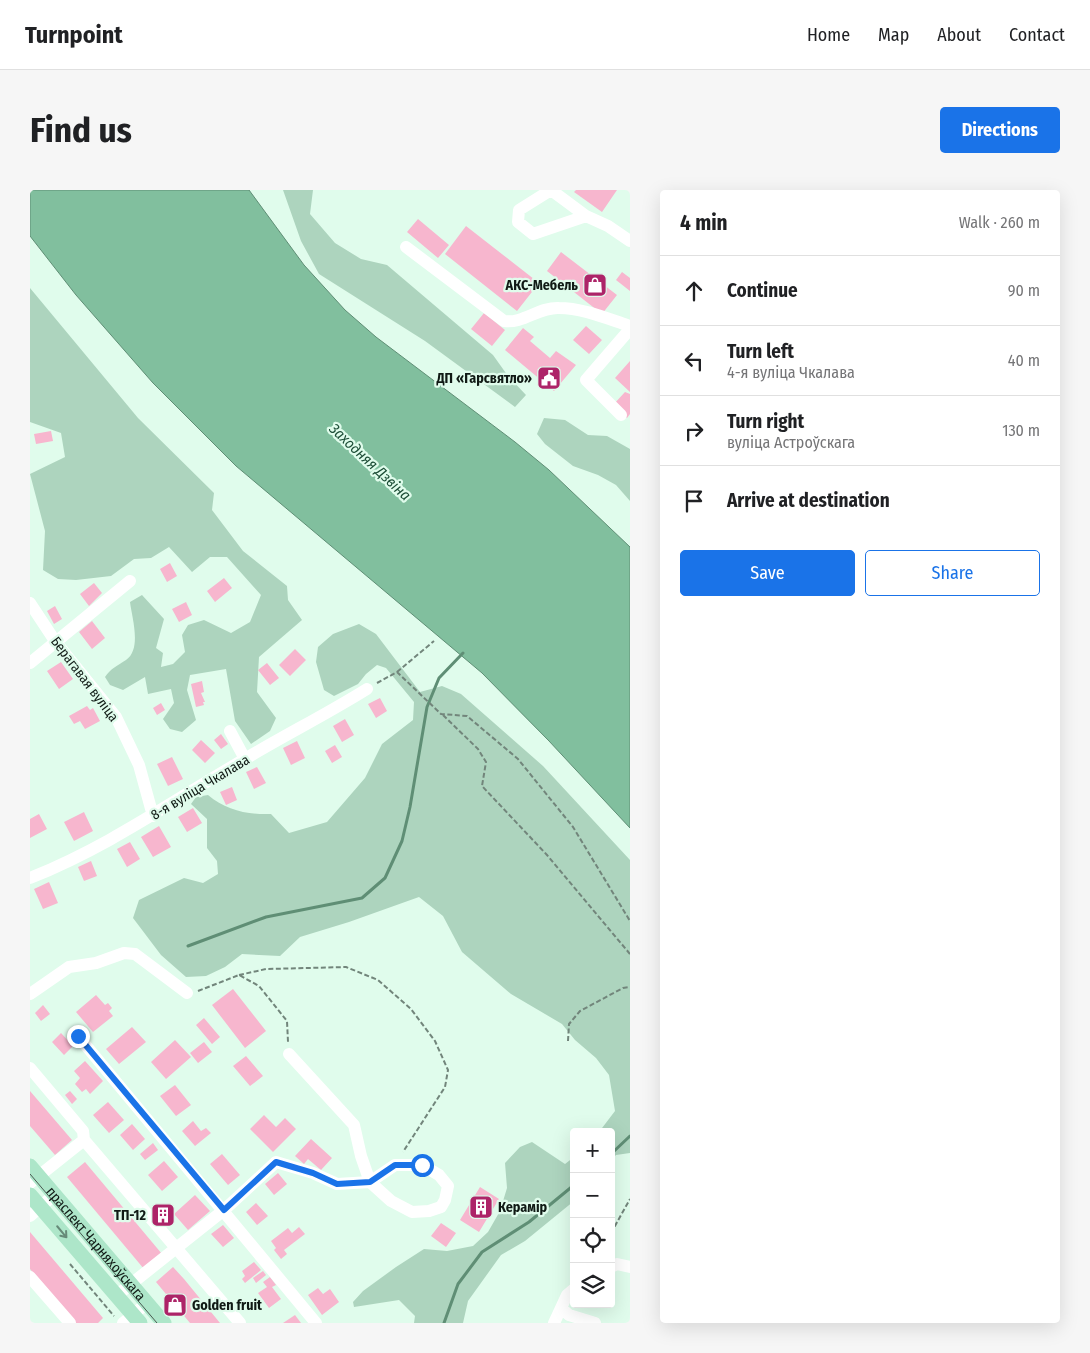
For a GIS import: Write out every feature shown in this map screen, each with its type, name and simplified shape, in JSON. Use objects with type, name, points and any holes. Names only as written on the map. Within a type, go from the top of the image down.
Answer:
[{"type":"main road","name":"праспект Чарняхоўскага","points":[[33,1175],[54,1194],[164,1323]]},
{"type":"main road","name":"праспект Чарняхоўскага","points":[[30,1195],[35,1211],[116,1296],[127,1319]]},
{"type":"street","points":[[586,216],[533,234],[518,222],[519,210],[551,190],[586,216],[608,226],[630,242]]},
{"type":"street","points":[[406,247],[504,321],[513,322],[541,310],[559,308],[580,311],[630,328],[586,380],[621,415]]},
{"type":"street","points":[[30,663],[130,581]]},
{"type":"street","name":"Берагавая вуліца","points":[[30,603],[56,641],[116,717],[139,765],[153,816]]},
{"type":"street","name":"8-я вуліца Чкалава","points":[[30,878],[101,847],[245,759],[326,715],[367,689]]},
{"type":"street","points":[[230,731],[245,759]]},
{"type":"street","points":[[30,994],[70,968],[96,963],[124,953],[136,954],[186,993]]},
{"type":"street","points":[[78,1036],[316,1323]]},
{"type":"street","points":[[116,1296],[224,1210],[276,1162],[313,1173],[337,1184],[370,1182],[395,1165],[422,1165],[439,1176],[448,1186],[446,1200],[441,1207],[429,1211],[412,1212],[391,1201],[370,1182],[361,1156],[354,1125],[289,1054]]},
{"type":"street","points":[[30,1068],[83,1130],[84,1140],[240,1323]]},
{"type":"street","points":[[33,1175],[84,1140]]},
{"type":"street","points":[[35,1211],[54,1194]]},
{"type":"street","points":[[615,1265],[630,1267]]},
{"type":"street","points":[[30,1276],[70,1323]]},
{"type":"street","points":[[554,1323],[567,1295],[570,1293]]},
{"type":"street","points":[[127,1319],[146,1303]]},
{"type":"street","points":[[561,1308],[569,1315],[586,1322]]},
{"type":"path","points":[[367,689],[397,672],[434,641]]},
{"type":"path","points":[[397,672],[478,749],[486,762],[482,786],[547,855],[630,954]]},
{"type":"path","points":[[442,714],[467,716],[518,759],[574,827],[630,921]]},
{"type":"path","points":[[186,993],[199,991],[239,975],[266,969],[346,967],[378,980],[411,1010],[434,1041],[448,1070],[445,1087],[395,1165]]},
{"type":"path","points":[[239,975],[259,986],[287,1021],[289,1054]]},
{"type":"path","points":[[568,1041],[569,1024],[580,1011],[623,988],[630,988]]},
{"type":"path","points":[[615,1226],[630,1199]]},
{"type":"path","points":[[69,1262],[127,1319]]},
{"type":"shaded area","points":[[283,190],[313,190],[310,214],[335,243],[361,259],[387,265],[493,355],[508,376],[526,395],[515,407],[425,341],[319,274],[301,241]]},
{"type":"shaded area","points":[[30,288],[138,418],[214,493],[212,510],[243,551],[287,586],[288,600],[302,620],[259,657],[257,692],[276,718],[270,731],[251,744],[235,721],[226,669],[190,675],[187,690],[196,720],[182,732],[170,729],[163,719],[174,703],[171,689],[148,694],[145,677],[123,690],[110,685],[105,677],[112,669],[126,660],[134,649],[135,633],[130,602],[142,595],[164,619],[156,648],[163,653],[161,667],[173,664],[185,652],[182,635],[188,625],[204,620],[231,633],[250,622],[261,595],[227,557],[210,557],[192,572],[169,547],[151,558],[134,559],[111,576],[76,580],[58,579],[43,570],[45,531],[30,474],[65,457],[61,433],[30,422]]},
{"type":"shaded area","points":[[544,418],[565,420],[588,435],[607,436],[630,449],[630,501],[616,485],[598,475],[573,466],[545,444],[537,434]]},
{"type":"shaded area","points":[[359,624],[376,634],[420,692],[442,686],[461,694],[543,766],[630,860],[630,1153],[615,1156],[615,1128],[602,1128],[615,1111],[609,1075],[596,1058],[575,1040],[562,1024],[511,994],[462,952],[443,916],[419,897],[300,937],[280,956],[242,954],[225,967],[206,976],[186,977],[161,955],[133,918],[139,900],[184,878],[203,883],[218,874],[217,861],[207,848],[207,819],[191,804],[196,797],[208,795],[230,808],[254,814],[271,814],[289,833],[327,822],[365,778],[382,744],[413,720],[414,702],[386,668],[377,665],[358,684],[334,696],[324,690],[316,662],[318,647],[333,634]]},
{"type":"shaded area","points":[[532,1142],[565,1164],[570,1160],[570,1204],[525,1241],[501,1255],[468,1301],[463,1323],[414,1323],[415,1316],[399,1300],[354,1307],[353,1302],[363,1291],[424,1249],[447,1251],[473,1246],[488,1232],[500,1211],[507,1188],[505,1163],[520,1147]]},
{"type":"water","name":"Заходняя Дзвіна","points":[[30,190],[249,190],[304,265],[345,310],[376,337],[549,470],[630,547],[630,828],[482,673],[236,466],[153,383],[76,295],[30,236]]},
{"type":"building","points":[[576,190],[617,190],[602,212],[574,192]]},
{"type":"building","points":[[418,219],[449,245],[438,258],[407,232]]},
{"type":"building","points":[[466,226],[539,283],[517,311],[445,254]]},
{"type":"building","points":[[561,252],[617,295],[602,314],[547,271]]},
{"type":"building","points":[[622,272],[630,278],[630,291],[616,280]]},
{"type":"building","points":[[484,313],[505,330],[492,346],[471,329]]},
{"type":"building","points":[[586,326],[602,340],[589,354],[573,340]]},
{"type":"building","points":[[523,328],[534,337],[530,341],[550,358],[556,351],[576,365],[554,391],[505,350]]},
{"type":"building","points":[[630,361],[630,392],[615,378]]},
{"type":"building","points":[[625,392],[630,394],[630,414],[627,418],[613,405]]},
{"type":"building","points":[[51,431],[53,441],[36,444],[34,434]]},
{"type":"building","points":[[170,563],[177,576],[167,582],[160,569]]},
{"type":"building","points":[[224,578],[232,588],[215,602],[207,591]]},
{"type":"building","points":[[94,583],[102,593],[89,606],[80,594]]},
{"type":"building","points":[[186,602],[192,615],[179,622],[172,609]]},
{"type":"building","points":[[55,606],[62,619],[54,624],[47,611]]},
{"type":"building","points":[[92,621],[105,638],[92,649],[79,632]]},
{"type":"building","points":[[295,649],[306,660],[290,676],[279,665]]},
{"type":"building","points":[[61,662],[73,679],[59,689],[47,671]]},
{"type":"building","points":[[267,663],[279,678],[270,685],[258,670]]},
{"type":"building","points":[[202,681],[204,692],[201,693],[205,702],[203,702],[204,705],[196,707],[191,684]]},
{"type":"building","points":[[380,698],[387,711],[376,718],[368,704]]},
{"type":"building","points":[[161,703],[165,710],[157,715],[153,708]]},
{"type":"building","points":[[87,706],[90,710],[93,708],[100,721],[85,729],[80,721],[74,724],[69,716]]},
{"type":"building","points":[[345,719],[354,735],[342,742],[333,726]]},
{"type":"building","points":[[221,734],[228,744],[221,749],[214,740]]},
{"type":"building","points":[[201,740],[215,753],[205,763],[192,750]]},
{"type":"building","points":[[297,741],[305,758],[291,765],[283,748]]},
{"type":"building","points":[[335,745],[342,757],[332,763],[325,751]]},
{"type":"building","points":[[172,757],[183,779],[168,786],[157,764]]},
{"type":"building","points":[[257,767],[266,783],[254,789],[246,772]]},
{"type":"building","points":[[232,787],[237,800],[226,805],[220,792]]},
{"type":"building","points":[[193,808],[202,823],[187,832],[178,817]]},
{"type":"building","points":[[84,812],[93,831],[74,841],[64,822]]},
{"type":"building","points":[[39,814],[47,829],[30,838],[30,819]]},
{"type":"building","points":[[159,826],[171,847],[153,857],[141,837]]},
{"type":"building","points":[[130,842],[140,859],[127,867],[117,849]]},
{"type":"building","points":[[91,861],[97,876],[84,881],[78,867]]},
{"type":"building","points":[[49,882],[58,903],[43,909],[34,889]]},
{"type":"building","points":[[233,989],[266,1031],[245,1048],[212,1005]]},
{"type":"building","points":[[96,995],[105,1005],[108,1003],[112,1008],[109,1011],[113,1016],[93,1032],[76,1012]]},
{"type":"building","points":[[43,1005],[50,1014],[41,1021],[35,1013]]},
{"type":"building","points":[[204,1018],[220,1037],[212,1044],[196,1025]]},
{"type":"building","points":[[132,1027],[146,1042],[119,1064],[106,1049]]},
{"type":"building","points":[[61,1033],[73,1046],[64,1055],[52,1042]]},
{"type":"building","points":[[175,1040],[191,1057],[166,1079],[151,1062]]},
{"type":"building","points":[[204,1042],[212,1052],[198,1063],[190,1053]]},
{"type":"building","points":[[246,1056],[263,1076],[250,1086],[233,1066]]},
{"type":"building","points":[[85,1061],[103,1081],[90,1094],[86,1089],[82,1092],[75,1084],[80,1078],[74,1071]]},
{"type":"building","points":[[175,1085],[191,1105],[176,1116],[160,1096]]},
{"type":"building","points":[[30,1091],[72,1140],[55,1155],[30,1126]]},
{"type":"building","points":[[70,1091],[77,1099],[72,1104],[65,1095]]},
{"type":"building","points":[[108,1102],[124,1120],[109,1133],[93,1115]]},
{"type":"building","points":[[264,1115],[276,1127],[285,1118],[296,1129],[273,1152],[250,1129]]},
{"type":"building","points":[[193,1121],[201,1131],[206,1128],[211,1133],[195,1146],[182,1131]]},
{"type":"building","points":[[132,1124],[145,1139],[133,1150],[120,1135]]},
{"type":"building","points":[[311,1139],[332,1158],[321,1170],[308,1159],[304,1164],[295,1156]]},
{"type":"building","points":[[153,1143],[158,1150],[145,1160],[140,1154]]},
{"type":"building","points":[[222,1154],[240,1175],[228,1185],[210,1164]]},
{"type":"building","points":[[164,1161],[178,1177],[162,1191],[148,1175]]},
{"type":"building","points":[[85,1162],[162,1254],[144,1269],[67,1177]]},
{"type":"building","points":[[278,1173],[287,1184],[274,1195],[265,1184]]},
{"type":"building","name":"Керамір","points":[[480,1187],[499,1199],[479,1232],[460,1220]]},
{"type":"building","points":[[195,1195],[210,1211],[188,1230],[174,1214]]},
{"type":"building","points":[[256,1203],[268,1216],[257,1225],[246,1212]]},
{"type":"building","name":"ТП-12","points":[[165,1205],[172,1214],[161,1224],[153,1216]]},
{"type":"building","points":[[441,1223],[456,1233],[446,1247],[431,1236]]},
{"type":"building","points":[[223,1225],[234,1238],[223,1247],[211,1234]]},
{"type":"building","points":[[299,1227],[305,1234],[284,1250],[287,1254],[281,1259],[274,1250],[276,1248],[271,1241],[288,1228],[292,1233]]},
{"type":"building","points":[[30,1232],[103,1318],[98,1323],[76,1323],[30,1269]]},
{"type":"building","points":[[254,1262],[261,1270],[245,1283],[242,1279],[245,1276],[242,1271]]},
{"type":"building","points":[[173,1267],[220,1323],[190,1323],[156,1282]]},
{"type":"building","points":[[263,1271],[266,1275],[256,1283],[253,1278]]},
{"type":"building","points":[[270,1277],[276,1285],[272,1287],[281,1299],[269,1308],[258,1293],[267,1287],[263,1282]]},
{"type":"building","points":[[318,1288],[323,1294],[330,1289],[339,1302],[322,1315],[308,1295]]},
{"type":"building","points":[[295,1315],[301,1323],[283,1323]]},
{"type":"waterway","points":[[188,946],[266,917],[362,898],[385,878],[402,841],[410,807],[427,707],[439,678],[463,653]]},
{"type":"waterway","points":[[615,1150],[630,1136]]},
{"type":"waterway","points":[[444,1323],[458,1284],[482,1252],[529,1222],[570,1188]]},
{"type":"tram line","points":[[30,1174],[157,1323]]},
{"type":"place","name":"АКС-Мебель","points":[[595,285]]},
{"type":"place","name":"ДП «Гарсвятло»","points":[[549,378]]},
{"type":"place","name":"Керамір","points":[[481,1207]]},
{"type":"place","name":"ТП-12","points":[[163,1215]]},
{"type":"place","name":"Golden fruit","points":[[175,1305]]},
{"type":"route","points":[[78,1036],[224,1210],[276,1162],[313,1173],[337,1184],[370,1182],[395,1165],[422,1165]]}]
